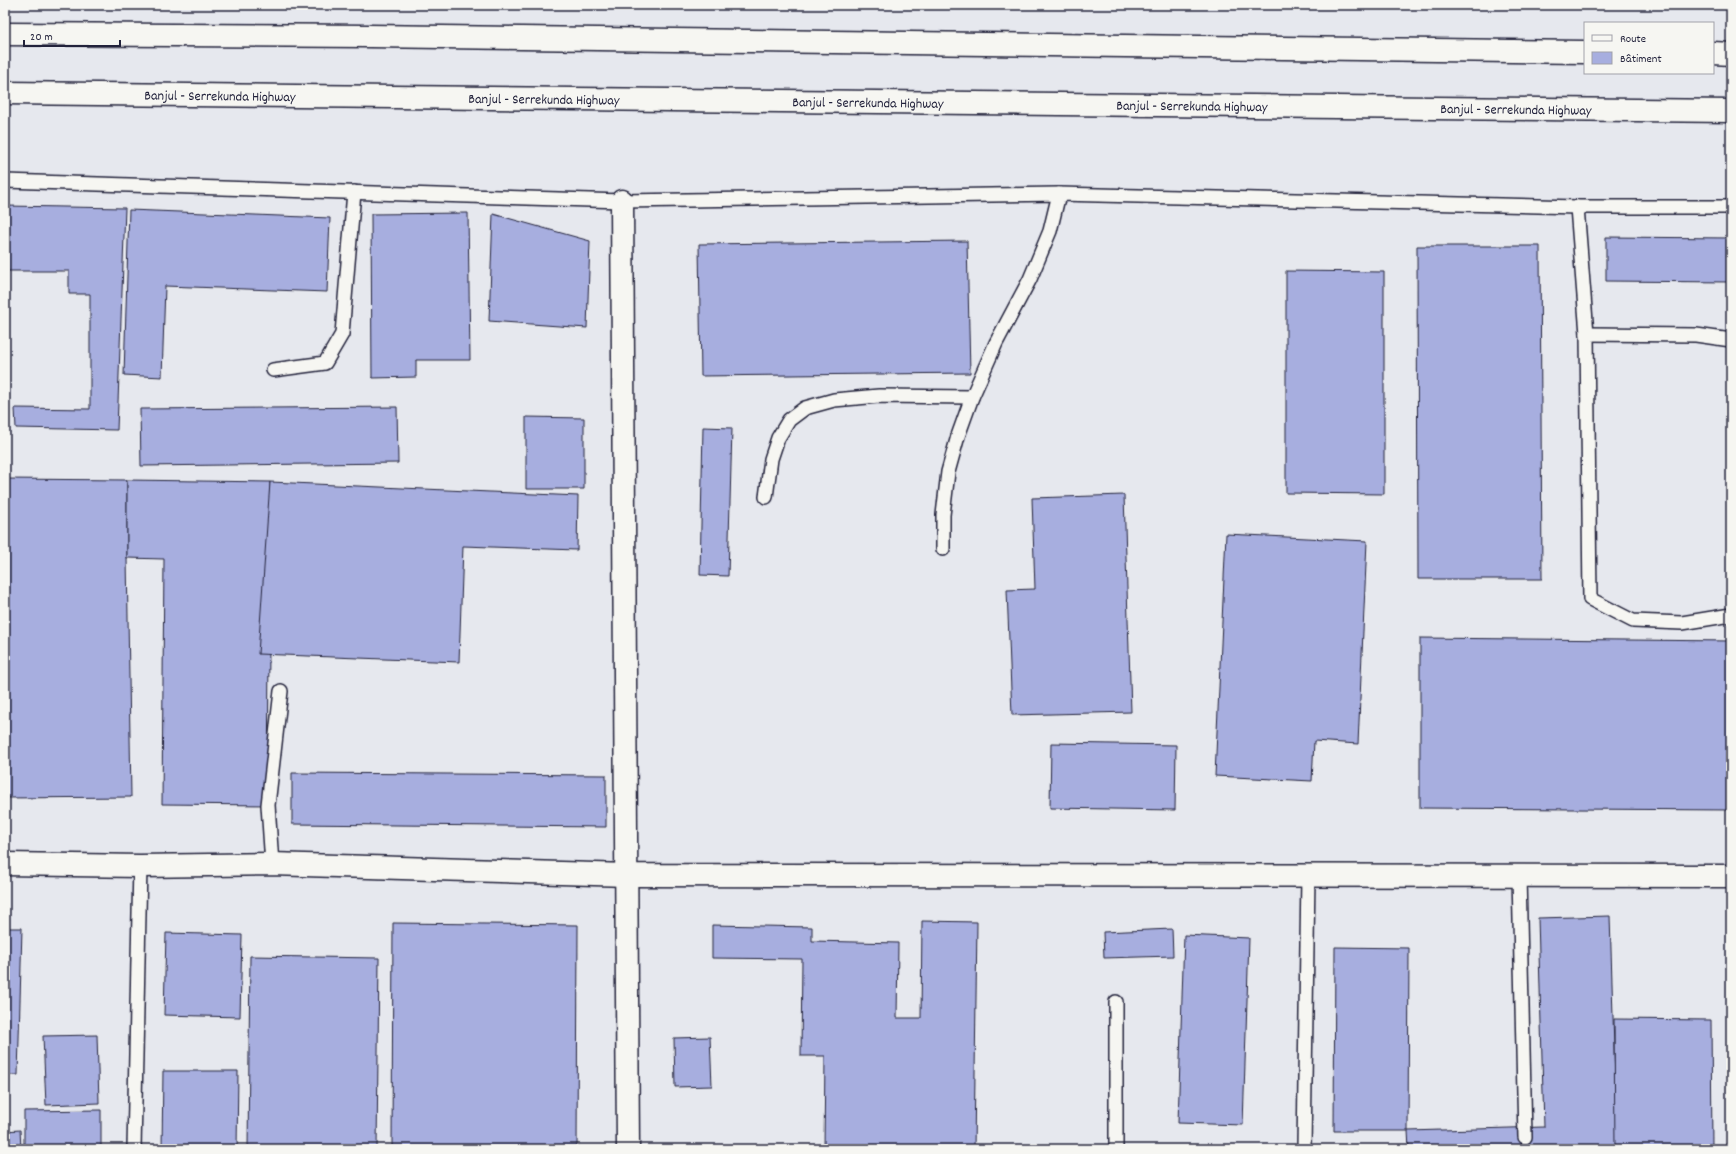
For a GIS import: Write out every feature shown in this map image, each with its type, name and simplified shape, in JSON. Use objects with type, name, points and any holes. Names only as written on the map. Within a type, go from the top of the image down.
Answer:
[{"type":"main road","points":[[5,34],[362,36],[1584,52]]},
{"type":"main road","points":[[1714,54],[1731,54]]},
{"type":"main road","name":"Banjul - Serrekunda Highway","points":[[5,93],[1731,111]]},
{"type":"main road","points":[[622,201],[628,1149]]},
{"type":"main road","points":[[5,864],[140,866],[272,864],[627,875],[1731,876]]},
{"type":"lane","points":[[5,181],[622,201],[1059,194],[1578,207],[1731,207]]},
{"type":"lane","points":[[273,370],[325,363],[342,334],[354,192]]},
{"type":"lane","points":[[943,549],[944,515],[948,472],[958,436],[972,397],[996,343],[1030,279],[1050,231],[1059,194]]},
{"type":"lane","points":[[1578,207],[1587,334],[1590,599],[1633,621],[1682,623],[1731,615]]},
{"type":"lane","points":[[1587,334],[1696,335],[1731,340]]},
{"type":"lane","points":[[766,497],[771,459],[778,438],[789,420],[805,408],[834,400],[879,396],[972,397]]},
{"type":"lane","points":[[272,864],[268,805],[281,691]]},
{"type":"lane","points":[[134,1149],[140,866]]},
{"type":"lane","points":[[1304,1149],[1308,876]]},
{"type":"lane","points":[[1519,876],[1525,1137]]},
{"type":"lane","points":[[1116,1002],[1116,1149]]},
{"type":"building","points":[[6,206],[125,208],[117,430],[16,428],[15,408],[90,409],[90,294],[69,294],[69,271],[6,271]]},
{"type":"building","points":[[129,210],[330,218],[327,292],[165,286],[162,377],[124,375]]},
{"type":"building","points":[[468,213],[470,360],[416,360],[416,377],[372,378],[371,214]]},
{"type":"building","points":[[493,214],[590,241],[587,328],[489,321]]},
{"type":"building","points":[[1606,237],[1731,238],[1731,282],[1606,281]]},
{"type":"building","points":[[967,241],[970,373],[701,376],[699,244]]},
{"type":"building","points":[[1417,246],[1540,246],[1542,579],[1418,579]]},
{"type":"building","points":[[1286,271],[1384,272],[1384,494],[1286,493]]},
{"type":"building","points":[[397,407],[398,463],[141,466],[140,409]]},
{"type":"building","points":[[526,417],[584,418],[584,489],[526,489]]},
{"type":"building","points":[[703,427],[732,428],[728,576],[700,575]]},
{"type":"building","points":[[5,479],[127,480],[131,797],[5,798]]},
{"type":"building","points":[[127,480],[270,482],[268,805],[162,804],[164,559],[127,558]]},
{"type":"building","points":[[270,482],[578,496],[577,550],[463,546],[459,662],[258,654]]},
{"type":"building","points":[[1124,495],[1131,712],[1012,715],[1007,590],[1035,589],[1032,498]]},
{"type":"building","points":[[1226,534],[1367,541],[1358,744],[1314,741],[1312,781],[1215,776]]},
{"type":"building","points":[[1420,638],[1731,641],[1731,810],[1420,808]]},
{"type":"building","points":[[1051,743],[1176,745],[1175,810],[1050,808]]},
{"type":"building","points":[[292,773],[606,775],[606,827],[292,824]]},
{"type":"building","points":[[1610,916],[1617,1149],[1409,1149],[1408,1131],[1544,1127],[1538,918]]},
{"type":"building","points":[[922,921],[977,922],[974,1149],[824,1149],[825,1056],[801,1056],[802,959],[712,958],[712,925],[812,927],[812,941],[898,943],[897,1018],[921,1018]]},
{"type":"building","points":[[393,923],[578,925],[577,1149],[392,1149]]},
{"type":"building","points":[[5,928],[22,928],[18,1075],[5,1075]]},
{"type":"building","points":[[1172,929],[1173,956],[1104,958],[1103,932]]},
{"type":"building","points":[[166,933],[242,935],[240,1017],[164,1015]]},
{"type":"building","points":[[1184,935],[1249,938],[1243,1125],[1178,1123]]},
{"type":"building","points":[[1335,947],[1409,948],[1408,1131],[1334,1131]]},
{"type":"building","points":[[250,956],[379,958],[377,1149],[248,1149]]},
{"type":"building","points":[[1614,1019],[1711,1020],[1712,1149],[1615,1149]]},
{"type":"building","points":[[97,1035],[99,1103],[46,1105],[43,1036]]},
{"type":"building","points":[[710,1037],[712,1086],[675,1087],[674,1038]]},
{"type":"building","points":[[163,1071],[238,1071],[237,1149],[162,1149]]},
{"type":"building","points":[[101,1110],[101,1149],[24,1149],[24,1111]]},
{"type":"building","points":[[20,1130],[21,1149],[5,1149],[5,1131]]}]
